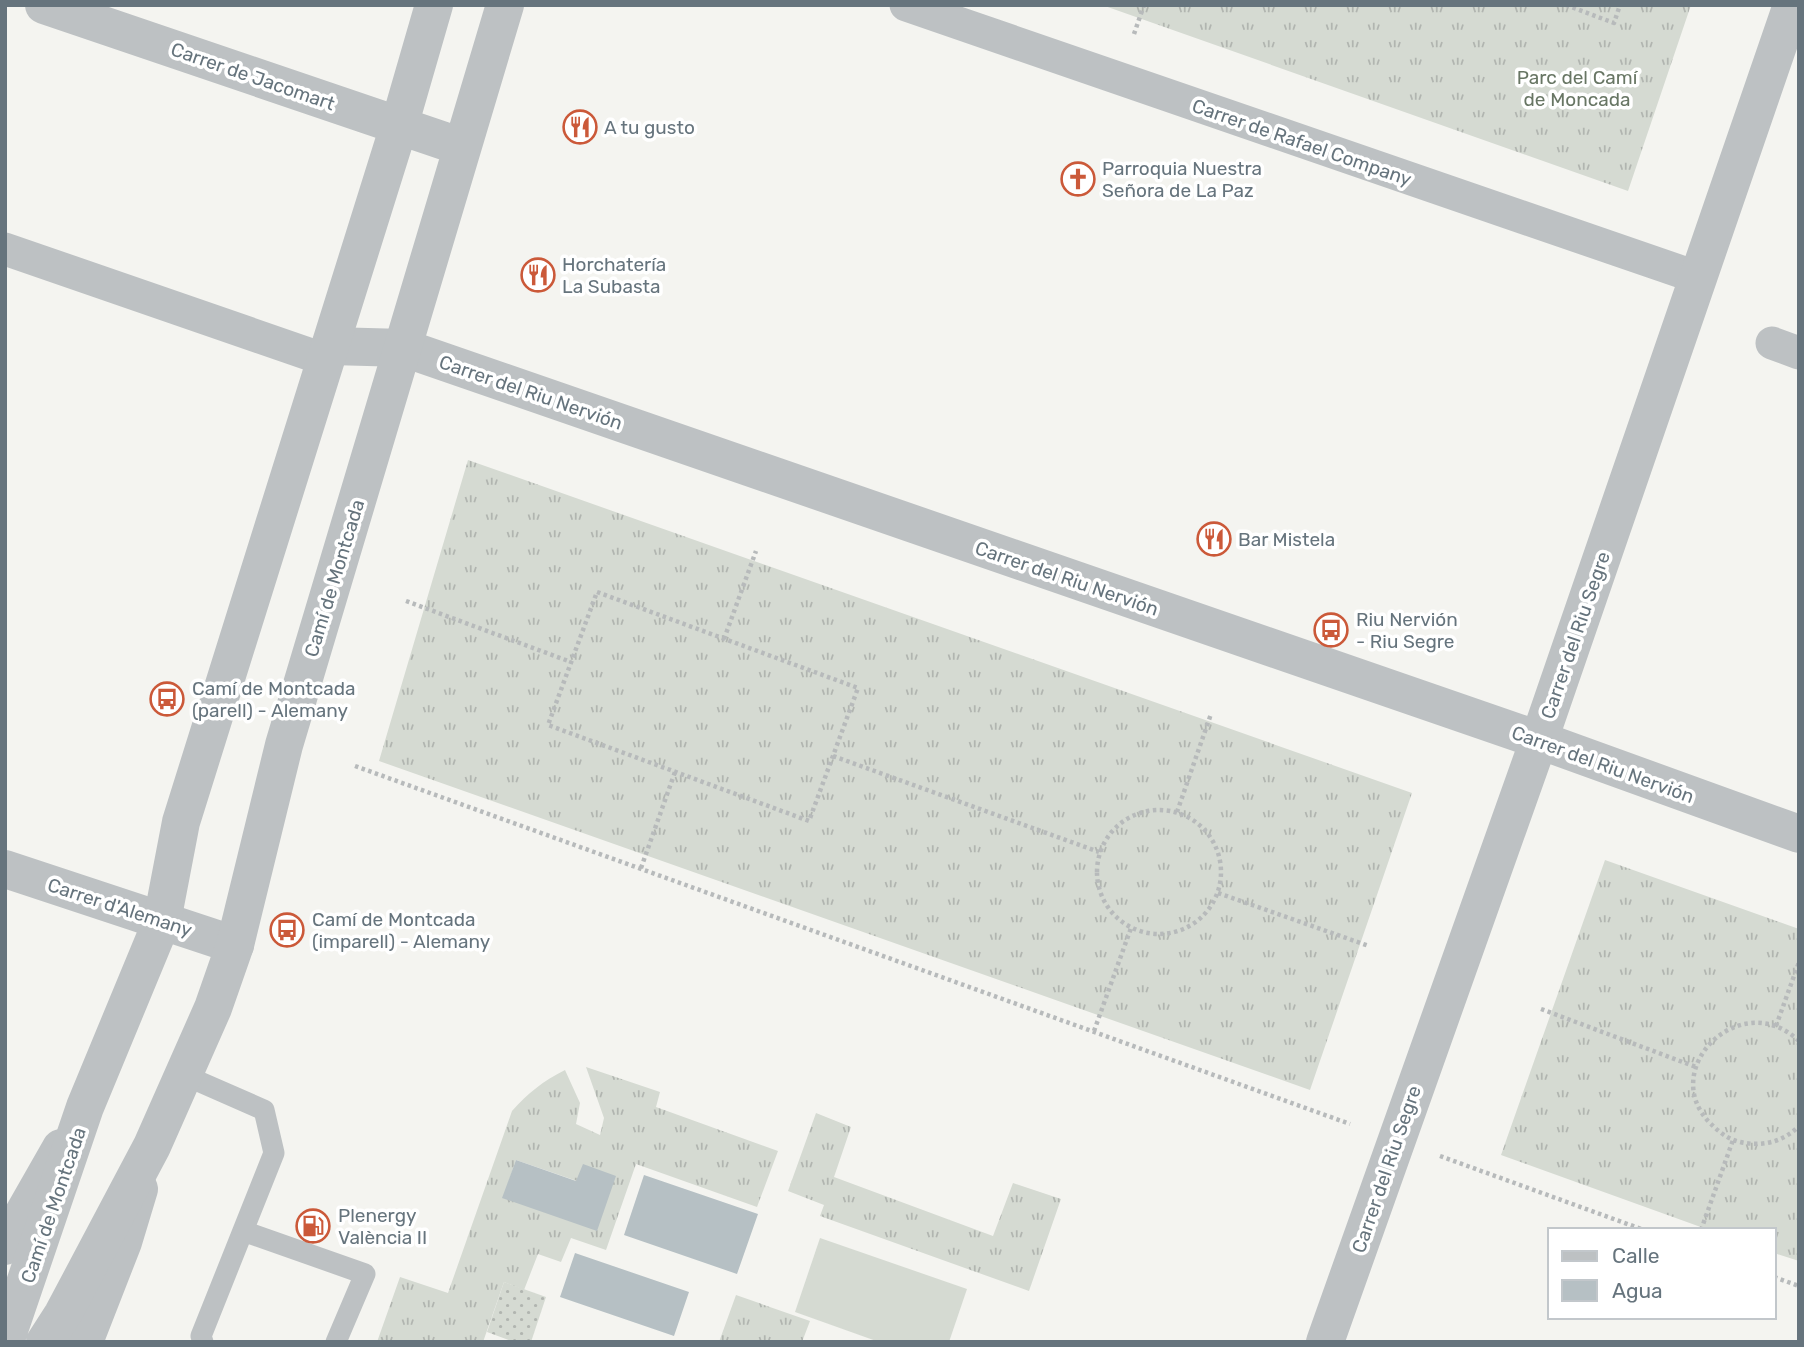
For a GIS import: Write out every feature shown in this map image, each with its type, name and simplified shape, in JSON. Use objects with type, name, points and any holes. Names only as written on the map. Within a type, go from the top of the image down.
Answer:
[{"type":"street","name":"Carrer de Jacomart","points":[[44,5],[462,147]]},
{"type":"street","name":"Camí de Montcada","points":[[5,1342],[85,1107],[162,921],[181,822],[399,126],[434,5]]},
{"type":"street","name":"Camí de Montcada","points":[[45,1342],[152,1146],[213,1009],[235,945],[284,745],[505,5]]},
{"type":"street","name":"Carrer de Rafael Company","points":[[906,5],[1699,278]]},
{"type":"street","name":"Carrer del Riu Segre","points":[[1325,1342],[1539,740],[1792,5]]},
{"type":"street","points":[[5,249],[328,353]]},
{"type":"street","name":"Carrer del Riu Nervión","points":[[328,353],[404,348],[1539,740],[1799,834]]},
{"type":"street","name":"Carrer d'Alemany","points":[[5,869],[235,945]]},
{"type":"street","name":"Camí de Montcada","points":[[5,1246],[85,1107]]},
{"type":"street","name":"Camí de Montcada","points":[[84,1342],[124,1242],[152,1146]]},
{"type":"lane","points":[[184,1075],[264,1110],[274,1153],[201,1336],[203,1342]]},
{"type":"lane","points":[[243,1231],[365,1274],[336,1342]]},
{"type":"path","points":[[1566,5],[1614,23],[1620,5]]},
{"type":"path","points":[[724,639],[756,551]]},
{"type":"path","points":[[597,592],[724,639],[858,688],[809,821],[548,725],[597,592]]},
{"type":"path","points":[[406,601],[571,662]]},
{"type":"path","points":[[1177,812],[1211,714]]},
{"type":"path","points":[[833,756],[1099,852]]},
{"type":"path","points":[[355,766],[1638,1228]]},
{"type":"path","points":[[641,869],[675,772]]},
{"type":"path","points":[[1158,809],[1177,812],[1195,821],[1210,835],[1219,853],[1222,873],[1218,893],[1208,912],[1192,925],[1172,934],[1151,935],[1130,928],[1115,918],[1097,887],[1099,852],[1108,835],[1122,821],[1139,813],[1158,809]]},
{"type":"path","points":[[1218,893],[1369,946]]},
{"type":"path","points":[[1094,1031],[1130,928]]},
{"type":"path","points":[[1776,1026],[1799,962]]},
{"type":"path","points":[[1541,1009],[1696,1067]]},
{"type":"path","points":[[1799,1041],[1776,1026],[1760,1022],[1743,1023],[1727,1029],[1714,1038],[1703,1051],[1696,1067],[1694,1084],[1697,1102],[1705,1118],[1718,1131],[1733,1140],[1753,1145],[1773,1142],[1799,1126]]},
{"type":"path","points":[[1702,1228],[1733,1140]]},
{"type":"path","points":[[1776,1278],[1799,1286]]},
{"type":"green space","name":"Parc del Camí de Moncada","points":[[1102,5],[1691,5],[1628,191]]},
{"type":"green space","points":[[468,460],[1412,793],[1310,1090],[379,761]]},
{"type":"green space","points":[[1605,860],[1799,929],[1799,1261],[1776,1254],[1776,1228],[1703,1228],[1501,1155]]},
{"type":"green space","points":[[586,1067],[660,1092],[656,1107],[778,1151],[757,1207],[636,1164],[606,1250],[571,1238],[561,1262],[538,1254],[524,1290],[504,1282],[483,1342],[377,1342],[400,1277],[448,1293],[512,1111],[524,1099],[565,1070],[580,1103],[576,1124],[600,1135],[604,1118]],"holes":[[[516,1160],[577,1181],[503,1198]]]},
{"type":"green space","points":[[816,1113],[851,1127],[834,1177],[993,1236],[1013,1183],[1061,1199],[1029,1291],[820,1216],[824,1205],[788,1191]]},
{"type":"green space","points":[[820,1238],[967,1289],[949,1342],[879,1342],[795,1312]]},
{"type":"green space","points":[[504,1282],[546,1297],[531,1342],[514,1342],[487,1332]]},
{"type":"green space","points":[[736,1295],[810,1321],[802,1342],[719,1342]]},
{"type":"water","points":[[516,1160],[576,1181],[583,1164],[616,1176],[597,1231],[502,1198]]},
{"type":"water","points":[[644,1175],[758,1214],[737,1274],[624,1235]]},
{"type":"water","points":[[575,1253],[689,1292],[674,1336],[560,1297]]},
{"type":"place","name":"A tu gusto","points":[[580,127]]},
{"type":"place","name":"Parroquia Nuestra Señora de La Paz","points":[[1078,179]]},
{"type":"place","name":"Horchatería La Subasta","points":[[538,275]]},
{"type":"place","name":"Bar Mistela","points":[[1214,539]]},
{"type":"place","name":"Riu Nervión - Riu Segre","points":[[1331,630]]},
{"type":"place","name":"Camí de Montcada (parell) - Alemany","points":[[167,699]]},
{"type":"place","name":"Camí de Montcada (imparell) - Alemany","points":[[287,930]]},
{"type":"place","name":"Plenergy València II","points":[[313,1226]]}]
